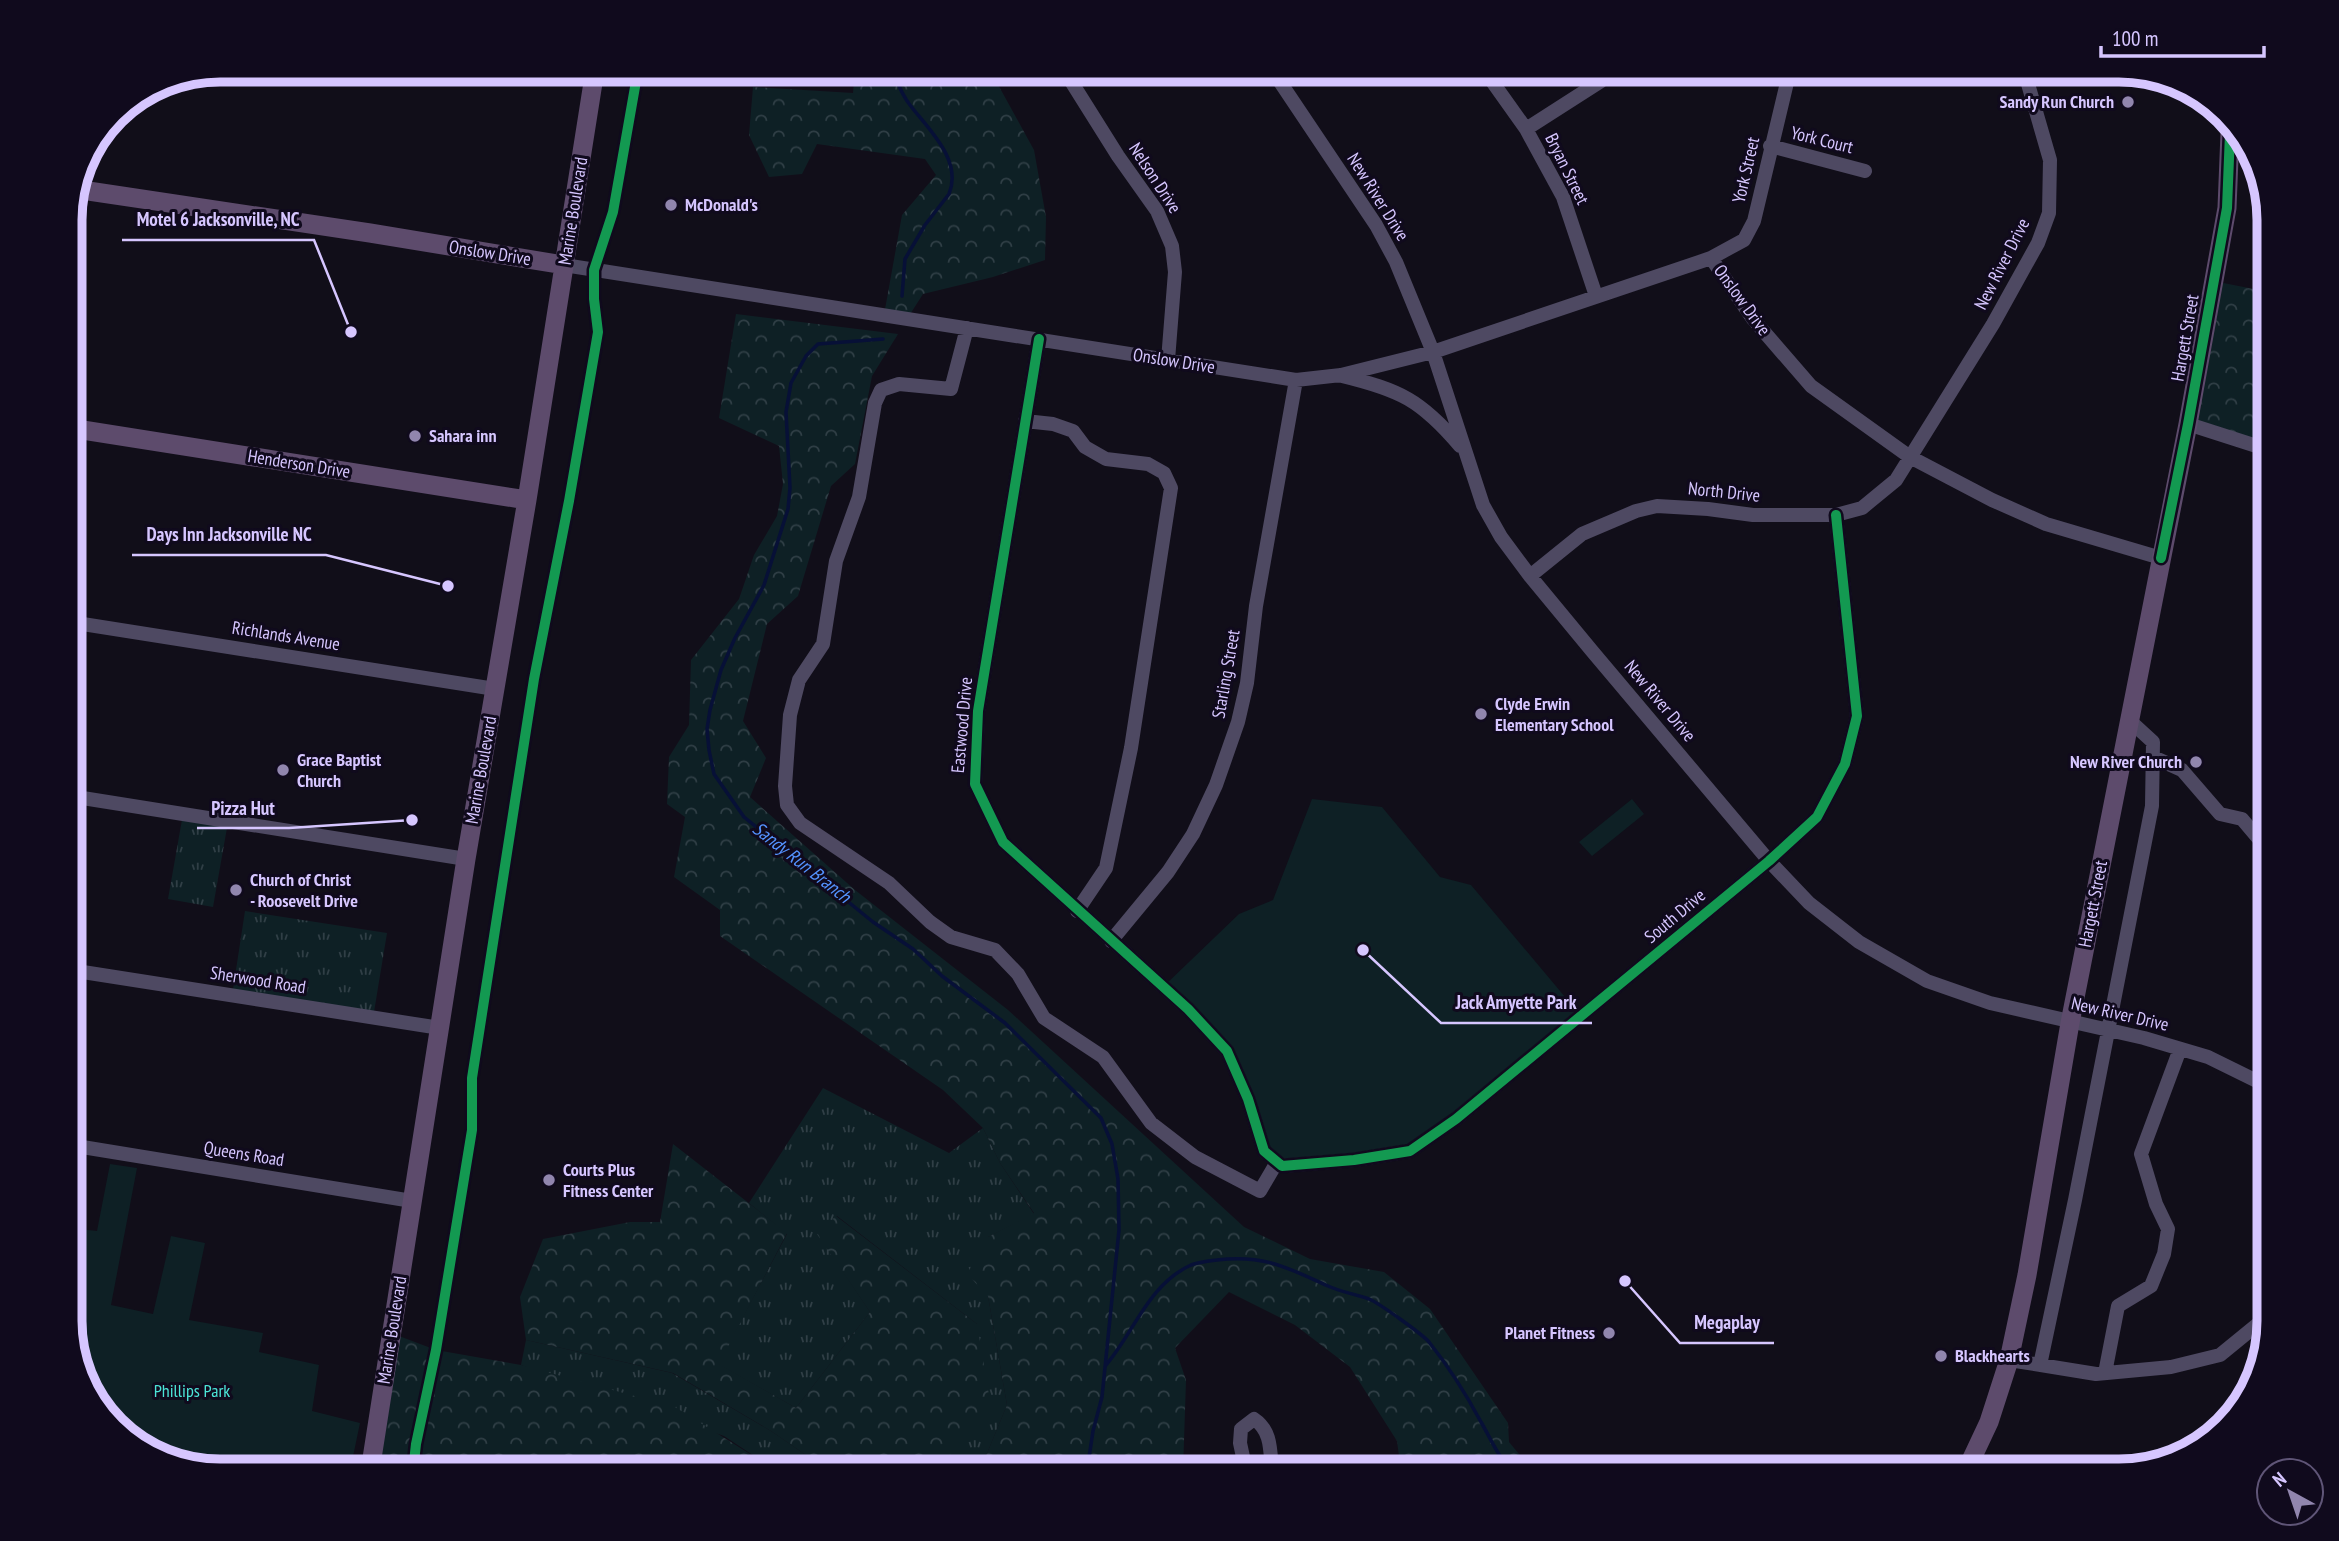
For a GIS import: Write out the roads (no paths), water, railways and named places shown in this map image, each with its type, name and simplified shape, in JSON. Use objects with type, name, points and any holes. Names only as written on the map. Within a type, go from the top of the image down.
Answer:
[{"type":"main road","name":"Marine Boulevard","points":[[371,1459],[593,83]]},
{"type":"main road","name":"Hargett Street","points":[[1972,1459],[1989,1422],[2009,1360],[2027,1275],[2070,1023],[2188,424],[2227,208],[2231,140]]},
{"type":"main road","name":"Onslow Drive","points":[[86,191],[564,265]]},
{"type":"main road","name":"Henderson Drive","points":[[83,430],[527,499]]},
{"type":"street","name":"New River Drive","points":[[1280,82],[1376,225],[1396,262],[1433,352],[1483,505],[1501,537],[1530,576],[1769,861],[1809,903],[1859,942],[1908,972],[1988,1002],[2208,1057],[2257,1081]]},
{"type":"street","name":"Bryan Street","points":[[1492,82],[1526,129],[1563,197],[1596,296]]},
{"type":"street","points":[[1526,129],[1599,82]]},
{"type":"street","name":"York Street","points":[[1710,258],[1745,240],[1754,221],[1787,82]]},
{"type":"street","name":"New River Drive","points":[[1910,457],[1993,324],[2038,243],[2049,213],[2050,160],[2027,82]]},
{"type":"street","name":"Nelson Drive","points":[[1072,83],[1118,156],[1157,211],[1172,246],[1175,272],[1168,360]]},
{"type":"street","name":"York Court","points":[[1770,146],[1865,171]]},
{"type":"street","name":"Onslow Drive","points":[[564,265],[1296,380],[1341,375],[1433,352],[1710,258],[1753,319],[1811,386],[1910,457],[1992,500],[2046,524],[2161,558]]},
{"type":"street","points":[[967,328],[951,389],[899,384],[881,390],[875,403],[859,497],[836,561],[823,644],[799,680],[790,715],[785,786],[787,805],[800,823],[889,883],[930,922],[951,937],[995,950],[1018,974],[1044,1018],[1103,1057],[1152,1123],[1195,1157],[1260,1191],[1279,1164]]},
{"type":"street","name":"Eastwood Drive","points":[[1039,340],[978,710],[975,783],[1003,842],[1188,1009],[1227,1051],[1248,1098],[1264,1151],[1279,1164]]},
{"type":"street","points":[[1341,375],[1381,386],[1411,399],[1439,422],[1466,454]]},
{"type":"street","name":"Starling Street","points":[[1111,941],[1168,872],[1193,834],[1216,785],[1238,722],[1247,683],[1256,606],[1296,380]]},
{"type":"street","points":[[1025,421],[1053,424],[1073,431],[1085,447],[1106,458],[1148,464],[1164,473],[1171,488],[1131,748],[1106,868],[1077,911]]},
{"type":"street","points":[[2188,424],[2257,446]]},
{"type":"street","name":"North Drive","points":[[1530,576],[1582,534],[1636,511],[1657,506],[1753,515],[1836,515],[1862,508],[1896,480],[1910,457]]},
{"type":"street","name":"South Drive","points":[[1279,1164],[1354,1160],[1410,1151],[1456,1119],[1769,861],[1817,817],[1845,764],[1857,716],[1836,515]]},
{"type":"street","name":"Richlands Avenue","points":[[83,624],[495,689]]},
{"type":"street","points":[[2040,1365],[2152,806],[2153,742],[2129,720]]},
{"type":"street","points":[[2153,757],[2182,770],[2220,814],[2242,819],[2257,837]]},
{"type":"street","points":[[83,798],[466,859]]},
{"type":"street","name":"Sherwood Road","points":[[83,972],[440,1028]]},
{"type":"street","points":[[2105,1373],[2118,1306],[2151,1286],[2165,1254],[2168,1230],[2156,1204],[2141,1154],[2180,1049]]},
{"type":"street","name":"Queens Road","points":[[83,1147],[412,1200]]},
{"type":"street","points":[[2009,1360],[2095,1374],[2171,1367],[2220,1355],[2257,1325]]},
{"type":"street","points":[[1243,1459],[1240,1443],[1241,1429],[1254,1419],[1262,1424],[1269,1436],[1271,1459]]},
{"type":"waterway","name":"Sandy Run Branch","points":[[898,83],[907,101],[942,146],[948,157],[952,181],[949,194],[925,225],[905,259],[902,296]]},
{"type":"waterway","name":"Sandy Run Branch","points":[[883,339],[818,344],[806,356],[791,383],[786,412],[790,488],[788,509],[764,585],[721,670],[707,729],[709,750],[714,774],[744,817],[873,922],[913,949],[942,976],[1005,1023],[1101,1118],[1112,1144],[1118,1179],[1119,1230],[1102,1397],[1089,1459]]},
{"type":"waterway","points":[[1106,1365],[1153,1296],[1176,1273],[1194,1264],[1217,1260],[1249,1259],[1275,1264],[1333,1288],[1369,1299],[1425,1338],[1457,1381],[1502,1459]]},
{"type":"place","name":"Sandy Run Church","points":[[2128,102]]},
{"type":"place","name":"McDonald's","points":[[671,205]]},
{"type":"place","name":"Motel 6 Jacksonville, NC","points":[[351,332]]},
{"type":"place","name":"Sahara inn","points":[[415,436]]},
{"type":"place","name":"Days Inn Jacksonville NC","points":[[448,586]]},
{"type":"place","name":"Clyde Erwin Elementary School","points":[[1481,714]]},
{"type":"place","name":"New River Church","points":[[2196,762]]},
{"type":"place","name":"Grace Baptist Church","points":[[283,770]]},
{"type":"place","name":"Pizza Hut","points":[[412,820]]},
{"type":"place","name":"Church of Christ - Roosevelt Drive","points":[[236,890]]},
{"type":"place","name":"Jack Amyette Park","points":[[1363,950]]},
{"type":"place","name":"Courts Plus Fitness Center","points":[[549,1180]]},
{"type":"place","name":"Megaplay","points":[[1625,1281]]},
{"type":"place","name":"Planet Fitness","points":[[1609,1333]]},
{"type":"place","name":"Blackhearts","points":[[1941,1356]]},
{"type":"park label","name":"Phillips Park","points":[[192,1391]]}]
